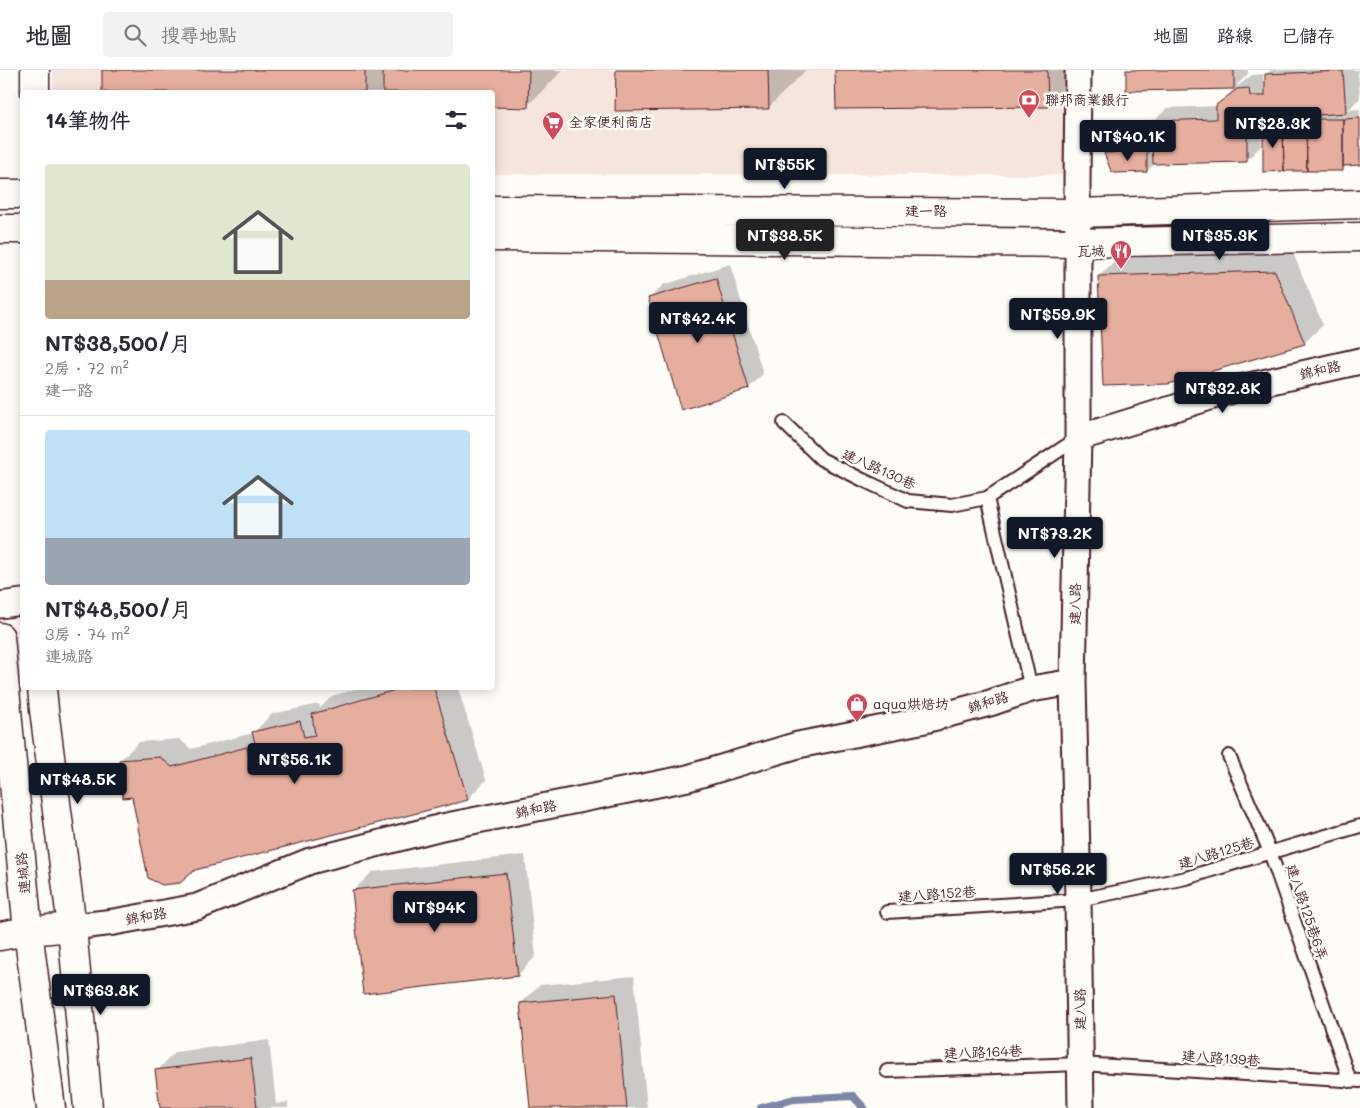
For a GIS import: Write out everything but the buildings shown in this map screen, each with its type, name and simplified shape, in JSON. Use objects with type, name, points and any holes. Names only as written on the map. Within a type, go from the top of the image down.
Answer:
[{"type":"street","points":[[35,70],[35,90]]},
{"type":"street","name":"建八路","points":[[1078,70],[1078,438],[1073,682],[1081,1108]]},
{"type":"street","points":[[0,194],[20,194]]},
{"type":"street","name":"建一路","points":[[495,210],[1078,213],[1360,204]]},
{"type":"street","points":[[0,229],[20,229]]},
{"type":"street","points":[[495,236],[1078,243],[1360,237]]},
{"type":"street","name":"錦和路","points":[[1078,438],[1236,390],[1360,361]]},
{"type":"street","points":[[0,605],[20,602]]},
{"type":"street","name":"連城路","points":[[0,637],[28,931],[51,1108]]},
{"type":"street","name":"錦和路","points":[[0,936],[28,931],[114,922],[198,907],[310,861],[442,827],[688,778],[798,745],[925,720],[1031,689],[1073,682]]},
{"type":"street","points":[[42,690],[72,927],[88,1108]]},
{"type":"lane","name":"建八路130巷","points":[[784,423],[821,459],[908,500],[952,505],[987,498],[1078,438]]},
{"type":"lane","points":[[987,498],[1031,689]]},
{"type":"lane","name":"建八路125巷6弄","points":[[1230,756],[1270,852],[1355,1081]]},
{"type":"lane","name":"建八路125巷","points":[[1078,900],[1186,878],[1360,826]]},
{"type":"lane","name":"建八路152巷","points":[[887,912],[1078,900]]},
{"type":"lane","name":"建八路139巷","points":[[1080,1064],[1355,1081]]},
{"type":"lane","name":"建八路164巷","points":[[887,1071],[1080,1064]]},
{"type":"shaded area","points":[[53,70],[1067,70],[1066,175],[495,174],[495,90],[53,90]]},
{"type":"waterway","points":[[761,1108],[794,1099],[853,1096],[864,1108]]},
{"type":"place","name":"聯邦商業銀行","points":[[1029,119]]},
{"type":"place","name":"全家便利商店","points":[[553,141]]},
{"type":"place","name":"瓦城","points":[[1121,270]]},
{"type":"place","name":"aqua烘焙坊","points":[[857,723]]}]
